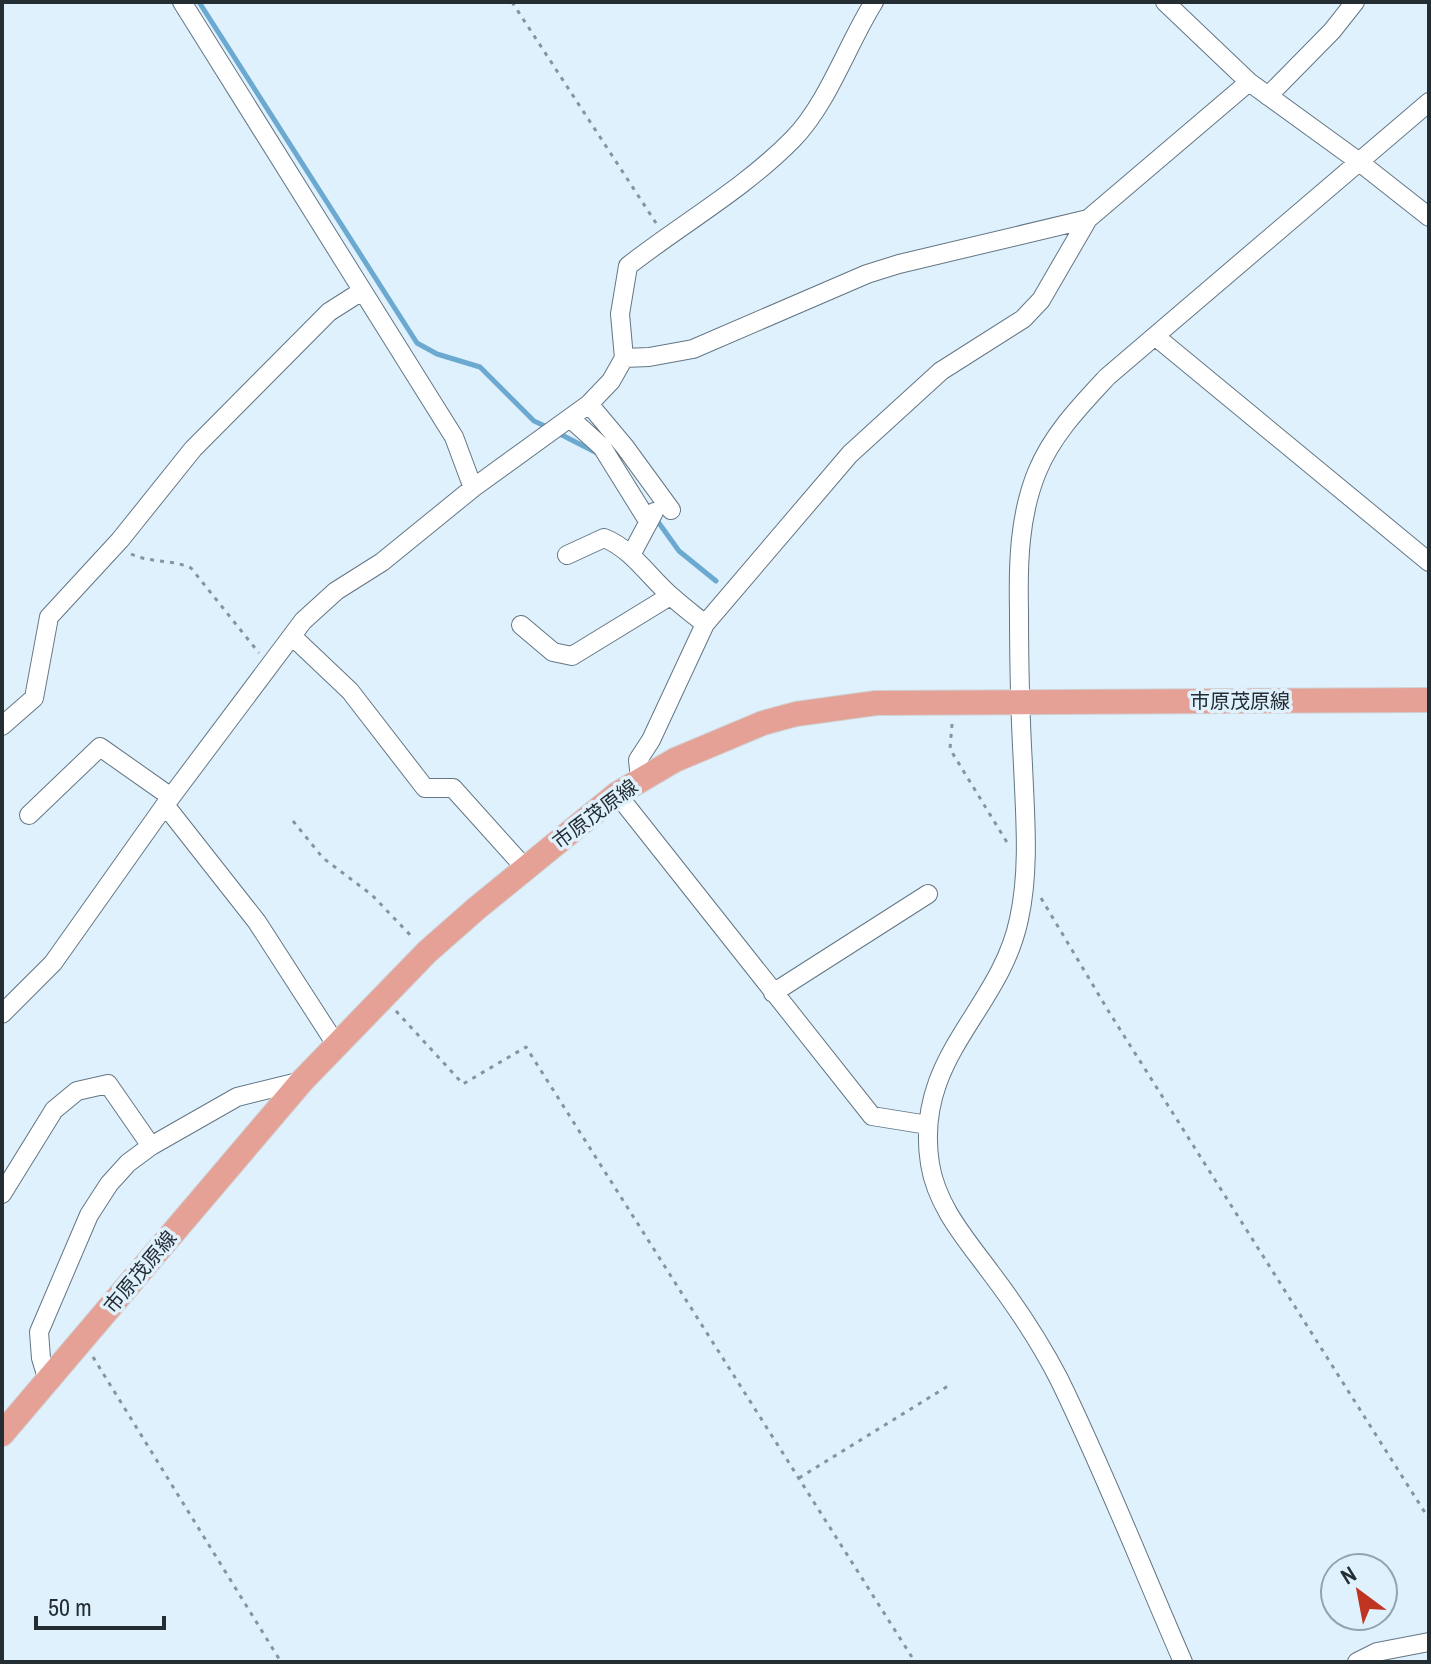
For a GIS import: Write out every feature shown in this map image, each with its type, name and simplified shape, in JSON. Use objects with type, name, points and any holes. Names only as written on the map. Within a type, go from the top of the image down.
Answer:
[{"type":"main road","name":"市原茂原線","points":[[2,1434],[302,1081],[427,952],[617,794],[702,747],[763,723],[796,714],[876,703],[1429,700]]},
{"type":"street","points":[[182,2],[454,437],[473,488]]},
{"type":"street","points":[[2,1014],[53,963],[168,801],[303,621],[336,591],[382,562],[473,488],[589,404],[611,381],[624,358],[620,314],[628,266],[665,236],[707,211],[741,185],[795,137],[825,93],[874,2]]},
{"type":"street","points":[[1165,2],[1249,82],[1429,217]]},
{"type":"street","points":[[1268,96],[1332,31],[1355,2]]},
{"type":"street","points":[[640,779],[638,760],[651,740],[705,624],[850,454],[941,371],[1023,319],[1041,300],[1088,219],[1249,82]]},
{"type":"street","points":[[1183,1662],[1058,1378],[1031,1331],[951,1220],[936,1187],[930,1165],[928,1125],[931,1102],[941,1070],[1002,965],[1019,921],[1025,871],[1020,549],[1030,493],[1051,444],[1084,401],[1155,336],[1429,102]]},
{"type":"street","points":[[624,358],[693,349],[867,274],[1088,219]]},
{"type":"street","points":[[2,726],[34,698],[49,617],[120,540],[193,449],[329,312],[362,291]]},
{"type":"street","points":[[1155,336],[1429,562]]},
{"type":"street","points":[[589,404],[667,505],[648,521],[631,555]]},
{"type":"street","points":[[570,418],[602,447],[648,521]]},
{"type":"street","points":[[567,555],[604,538],[631,555],[670,596],[705,624]]},
{"type":"street","points":[[521,625],[553,652],[572,656],[670,596]]},
{"type":"street","points":[[292,636],[350,691],[425,788],[453,788],[525,868]]},
{"type":"street","points":[[29,815],[100,747],[168,801],[257,922],[337,1046]]},
{"type":"street","points":[[617,794],[872,1116],[928,1125]]},
{"type":"street","points":[[773,993],[928,894]]},
{"type":"street","points":[[48,1381],[41,1358],[39,1332],[89,1215],[109,1184],[128,1163],[151,1146],[237,1097],[302,1081]]},
{"type":"street","points":[[2,1194],[54,1110],[77,1091],[108,1084],[151,1146]]},
{"type":"street","points":[[1357,1662],[1377,1652],[1429,1642]]},
{"type":"path","points":[[512,2],[665,236]]},
{"type":"path","points":[[120,540],[130,553],[143,560],[178,562],[191,568],[270,665]]},
{"type":"path","points":[[955,702],[950,749],[1008,844]]},
{"type":"path","points":[[293,821],[323,858],[372,895],[427,952]]},
{"type":"path","points":[[1025,871],[1117,1025],[1429,1519]]},
{"type":"path","points":[[383,996],[463,1084],[526,1047],[915,1662]]},
{"type":"path","points":[[82,1340],[281,1662]]},
{"type":"path","points":[[799,1478],[948,1386]]},
{"type":"waterway","points":[[199,2],[417,343],[437,354],[480,367],[534,421],[547,427]]},
{"type":"waterway","points":[[556,432],[597,453]]},
{"type":"waterway","points":[[656,519],[679,551],[716,581]]}]
